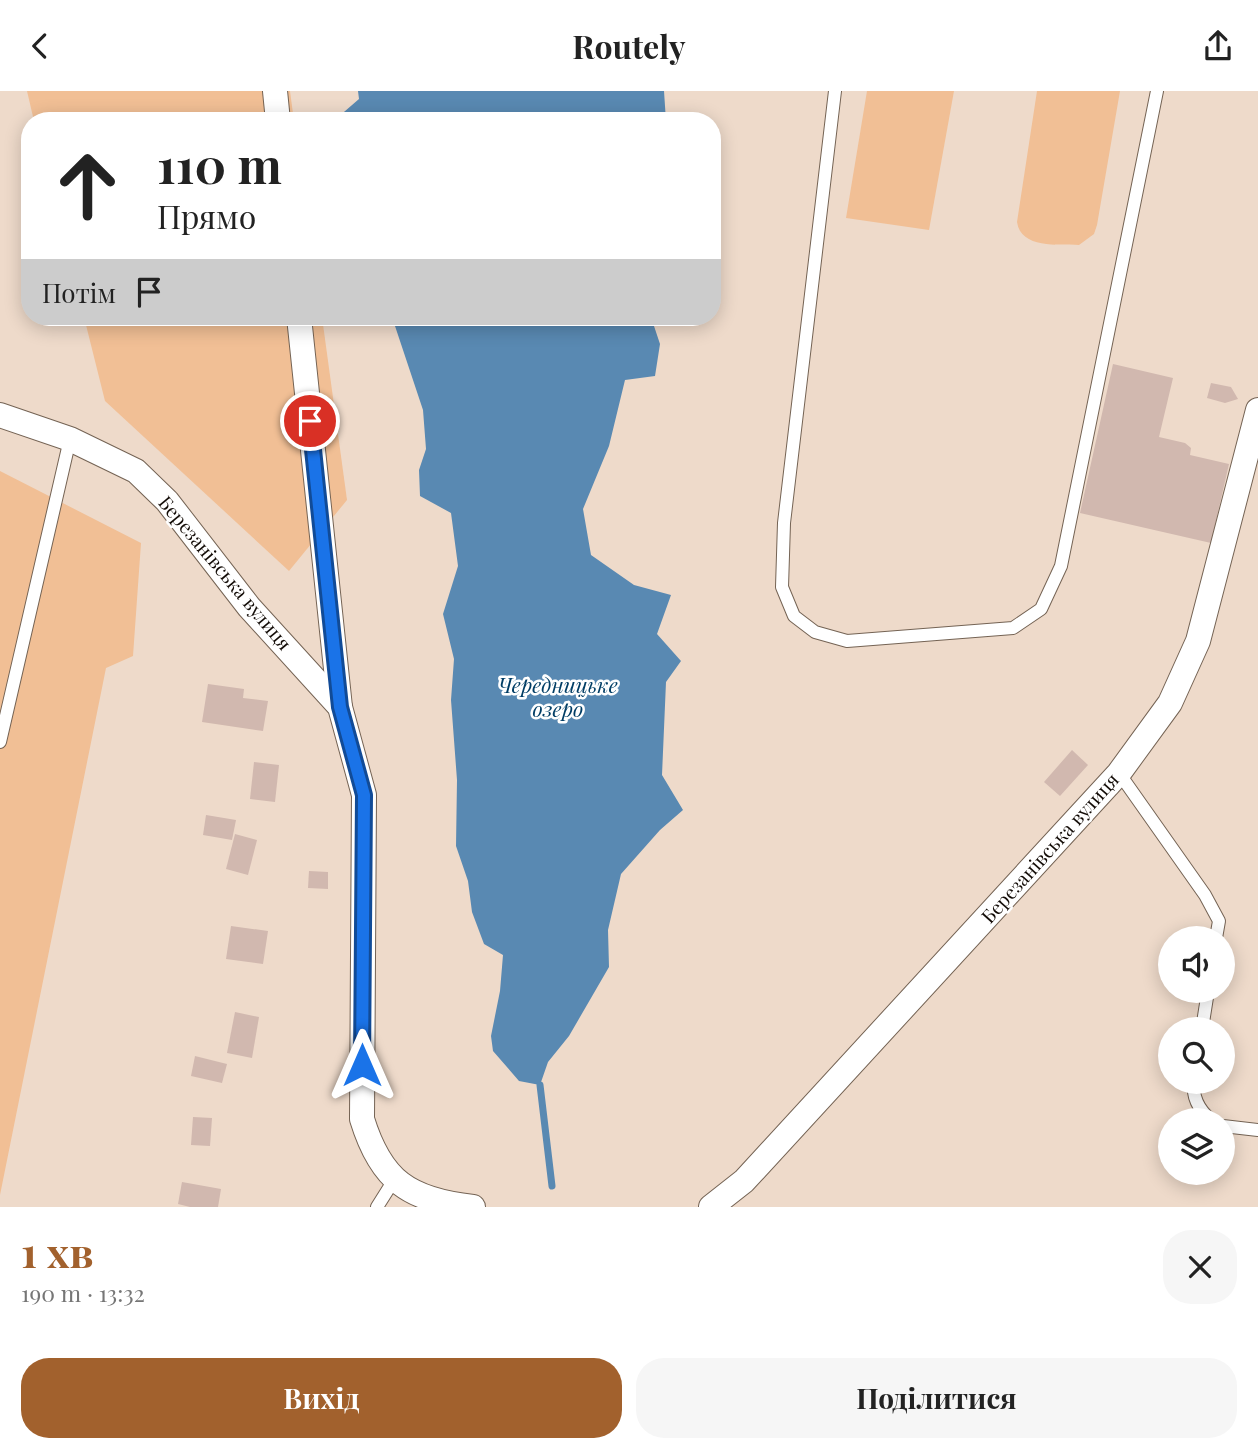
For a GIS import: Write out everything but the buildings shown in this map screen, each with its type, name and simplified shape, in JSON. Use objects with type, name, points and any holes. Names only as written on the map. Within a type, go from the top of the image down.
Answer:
[{"type":"street","points":[[275,91],[277,112]]},
{"type":"street","points":[[300,326],[340,707]]},
{"type":"street","name":"Березанівська вулиця","points":[[711,1207],[744,1181],[1119,773],[1170,703],[1198,641],[1258,410]]},
{"type":"street","name":"Березанівська вулиця","points":[[0,415],[70,439],[136,471],[167,501],[249,607],[340,707],[364,795],[362,1119],[371,1148],[394,1180],[422,1197],[473,1207]]},
{"type":"lane","points":[[835,91],[784,523],[782,587],[794,616],[815,632],[847,641],[1013,628],[1041,609],[1061,566],[1157,91]]},
{"type":"lane","points":[[0,742],[70,439]]},
{"type":"lane","points":[[1119,773],[1205,895],[1219,921],[1218,926]]},
{"type":"lane","points":[[1235,1127],[1258,1130]]},
{"type":"lane","points":[[377,1207],[394,1180]]},
{"type":"shaded area","points":[[27,91],[290,91],[293,112],[32,112]]},
{"type":"shaded area","points":[[867,91],[954,91],[929,230],[846,218]]},
{"type":"shaded area","points":[[1037,91],[1120,91],[1097,225],[1094,234],[1079,245],[1033,241],[1025,237],[1017,222]]},
{"type":"shaded area","points":[[86,326],[323,326],[347,500],[289,571],[105,401]]},
{"type":"shaded area","points":[[0,471],[141,543],[133,656],[106,668],[0,1195]]},
{"type":"water","points":[[358,91],[664,91],[665,112],[344,112],[359,99]]},
{"type":"water","name":"Чередницьке озеро","points":[[395,326],[654,326],[660,344],[655,376],[625,380],[609,446],[583,509],[591,555],[634,585],[671,595],[657,634],[681,661],[666,682],[662,775],[683,810],[660,830],[621,874],[608,930],[609,967],[569,1036],[548,1062],[540,1085],[519,1081],[493,1051],[491,1036],[500,991],[503,955],[484,944],[472,912],[468,881],[456,846],[457,780],[451,700],[454,659],[443,614],[458,566],[451,513],[420,496],[419,470],[426,449],[423,410]]},
{"type":"waterway","points":[[540,1085],[552,1186]]},
{"type":"route","points":[[310,421],[340,707],[364,795],[362,1065]]}]
